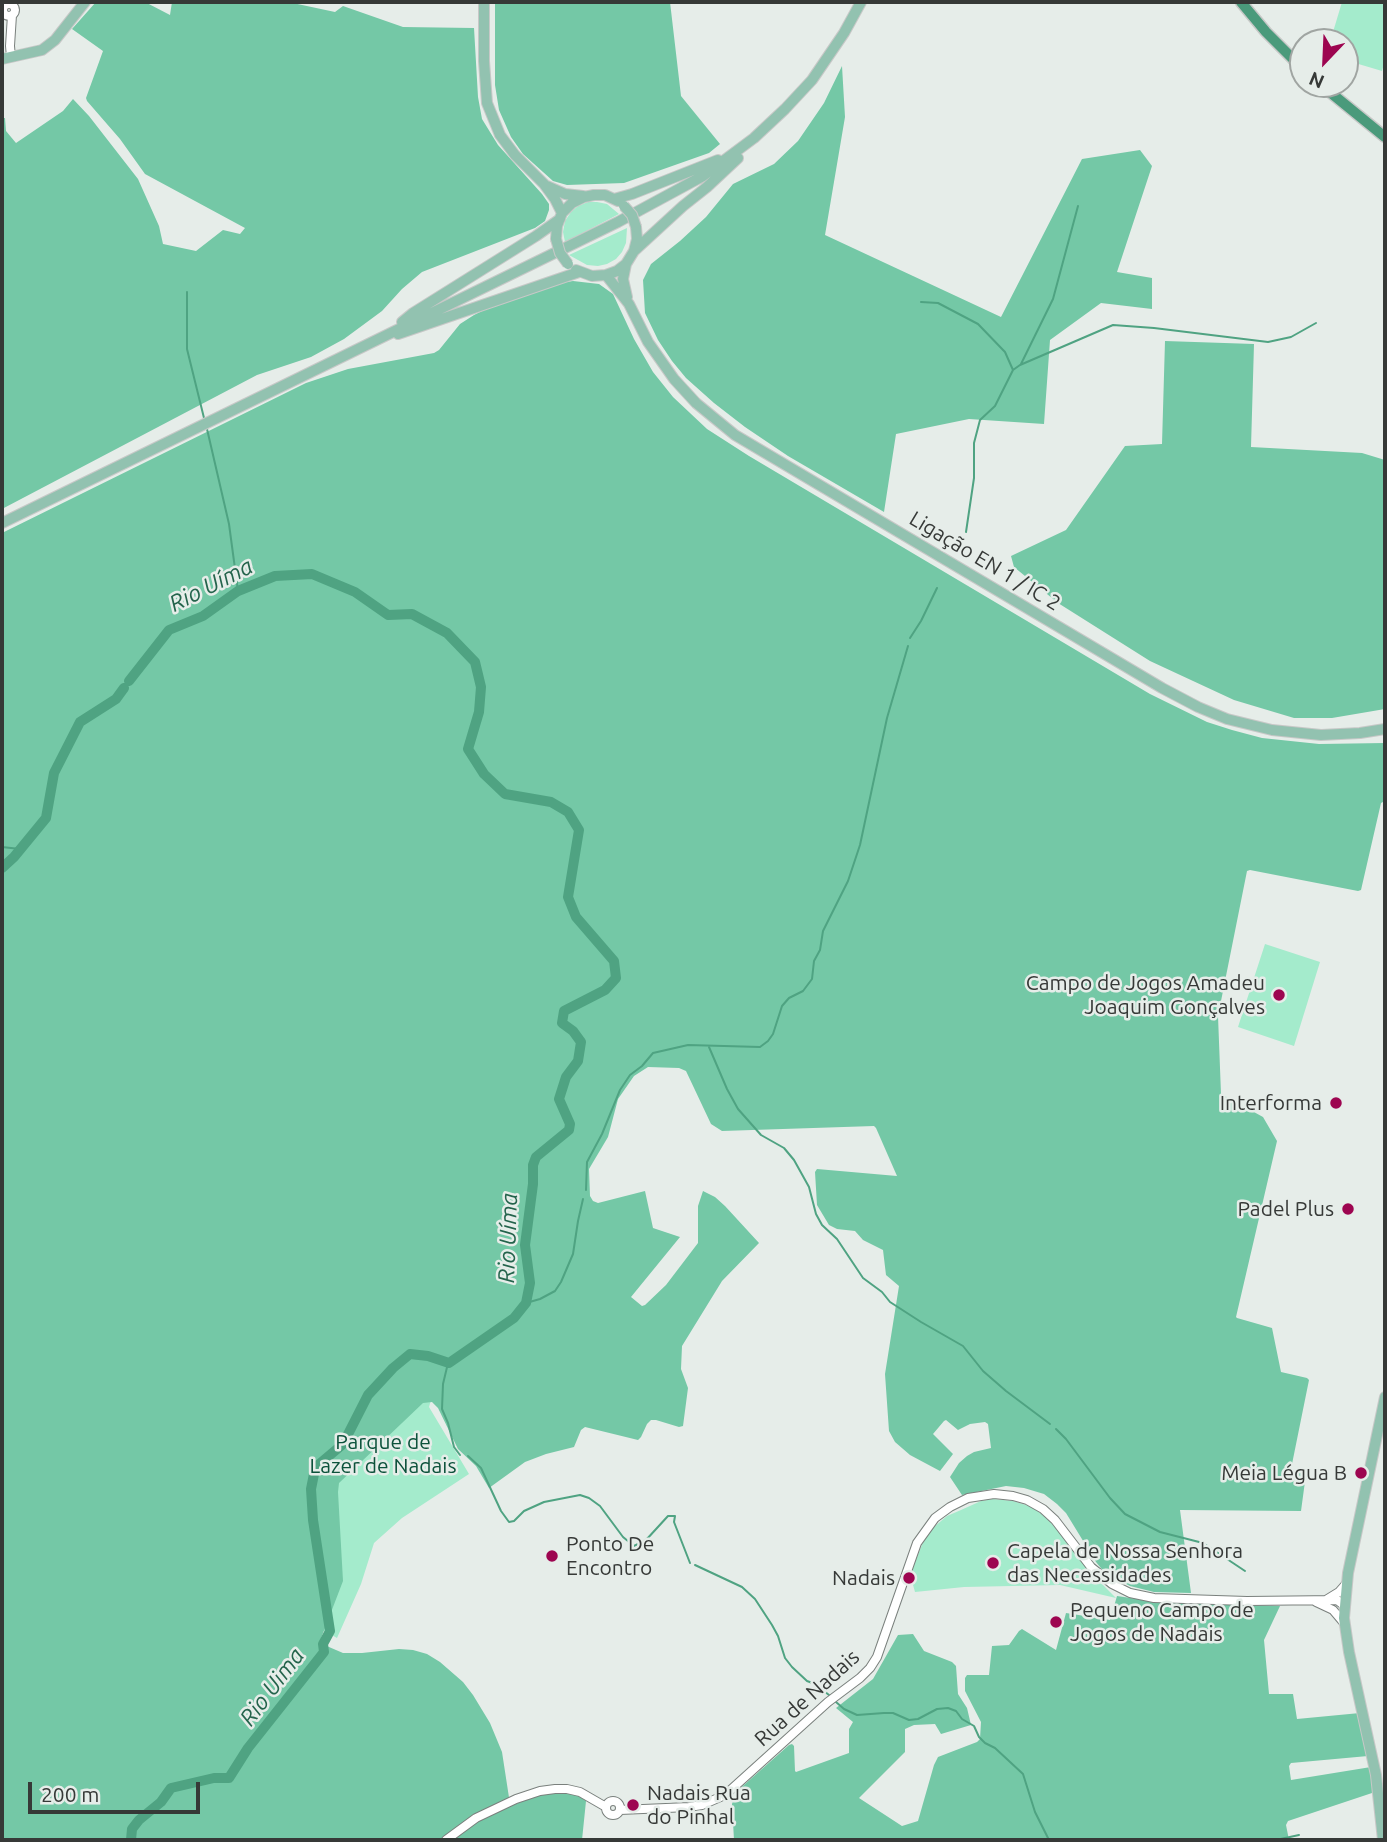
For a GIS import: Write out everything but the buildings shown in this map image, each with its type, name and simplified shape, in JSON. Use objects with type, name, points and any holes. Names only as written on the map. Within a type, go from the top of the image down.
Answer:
[{"type":"highway","points":[[1241,2],[1266,32],[1289,53]]},
{"type":"highway","points":[[1247,2],[1289,51]]},
{"type":"highway","points":[[1337,98],[1385,137]]},
{"type":"highway","points":[[1343,98],[1385,132]]},
{"type":"main road","points":[[7,58],[42,50],[55,40],[85,2]]},
{"type":"main road","points":[[484,2],[487,103],[500,135],[514,155],[544,184],[555,199],[561,216],[556,239],[560,253],[568,264],[579,272],[592,276],[617,271],[626,264],[634,251],[682,206],[707,187],[737,154]]},
{"type":"main road","points":[[614,199],[737,154],[757,144],[790,113],[815,84],[847,35],[863,2]]},
{"type":"main road","points":[[2,523],[619,225],[705,180],[737,154]]},
{"type":"main road","points":[[544,184],[565,194],[584,197],[604,195],[624,206],[632,215],[636,227],[634,251]]},
{"type":"main road","points":[[389,335],[413,313],[537,236],[572,203],[584,197]]},
{"type":"main road","name":"Ligação EN 1 / IC 2","points":[[626,264],[622,279],[629,304],[648,342],[674,379],[696,403],[735,435],[1198,707],[1227,719],[1272,730],[1321,735],[1385,729]]},
{"type":"main road","points":[[389,335],[421,327],[579,272]]},
{"type":"main road","name":"Ligação EN 1 / IC 2","points":[[606,275],[629,304]]},
{"type":"main road","points":[[1383,1840],[1376,1775],[1349,1652],[1345,1608],[1346,1584],[1385,1397]]},
{"type":"street","points":[[7,58],[10,46],[8,9]]},
{"type":"street","name":"Rua de Nadais","points":[[446,1840],[476,1818],[540,1791],[567,1789],[580,1793],[606,1807],[612,1815],[620,1810],[702,1805],[725,1795],[870,1668],[877,1657],[917,1543],[935,1518],[968,1498],[994,1494],[1027,1500],[1055,1520],[1091,1567],[1112,1584],[1130,1593],[1154,1598],[1326,1603],[1337,1600],[1345,1608]]},
{"type":"street","points":[[1326,1603],[1346,1584]]},
{"type":"street","name":"Rua de Nadais","points":[[1326,1603],[1345,1625]]},
{"type":"green space","points":[[96,2],[145,2],[170,15],[172,2],[288,2],[335,12],[343,6],[403,27],[474,28],[482,119],[498,145],[542,194],[549,204],[549,210],[545,221],[535,228],[422,272],[382,311],[344,339],[311,357],[257,375],[2,509],[2,118],[5,118],[6,131],[16,143],[63,111],[73,99],[138,179],[159,226],[163,244],[196,251],[223,230],[240,234],[245,228],[145,174],[120,139],[87,101],[103,51],[72,29]]},
{"type":"green space","points":[[495,2],[670,2],[681,96],[720,144],[709,153],[624,183],[567,185],[553,181],[523,154],[511,137],[499,110],[495,85]]},
{"type":"green space","points":[[1342,2],[1385,2],[1385,60],[1382,71],[1359,64],[1359,28],[1334,28]]},
{"type":"green space","points":[[842,66],[845,117],[825,235],[1001,317],[1082,159],[1140,150],[1152,166],[1117,272],[1152,278],[1152,309],[1101,303],[1050,340],[1044,424],[969,419],[896,434],[884,512],[788,456],[714,403],[686,378],[672,361],[645,313],[643,280],[651,264],[706,217],[733,184],[774,164],[798,141],[824,103]]},
{"type":"green space","points":[[588,202],[607,204],[619,214],[565,242],[565,221],[578,206]]},
{"type":"green space","points":[[627,228],[622,252],[607,264],[587,265],[569,255]]},
{"type":"green space","points":[[573,281],[599,284],[613,294],[653,372],[673,397],[707,429],[1150,694],[1207,722],[1262,738],[1319,744],[1385,743],[1385,801],[1381,803],[1361,890],[1247,871],[1218,1016],[1221,1094],[1263,1117],[1277,1141],[1236,1317],[1272,1328],[1281,1372],[1309,1380],[1291,1469],[1306,1474],[1301,1511],[1180,1510],[1191,1593],[1154,1592],[1130,1586],[1105,1573],[1066,1513],[1044,1494],[1006,1486],[962,1495],[950,1477],[967,1456],[991,1448],[988,1424],[970,1424],[958,1430],[944,1421],[933,1434],[953,1454],[940,1471],[910,1455],[895,1442],[889,1431],[885,1374],[899,1286],[886,1275],[883,1250],[863,1240],[855,1231],[829,1225],[817,1205],[817,1169],[897,1176],[876,1128],[722,1131],[711,1124],[686,1071],[679,1068],[648,1067],[634,1076],[618,1099],[608,1137],[589,1169],[590,1196],[593,1201],[598,1203],[645,1191],[653,1228],[680,1237],[631,1297],[642,1306],[645,1305],[666,1285],[698,1243],[698,1206],[703,1191],[725,1206],[759,1243],[722,1281],[682,1346],[681,1369],[688,1388],[683,1426],[651,1420],[638,1440],[585,1427],[574,1447],[525,1462],[489,1488],[476,1466],[458,1449],[438,1408],[432,1402],[423,1403],[339,1483],[343,1581],[320,1641],[343,1653],[413,1650],[440,1662],[463,1682],[490,1723],[502,1752],[510,1804],[551,1793],[578,1795],[586,1801],[582,1840],[2,1840],[2,533],[306,383],[348,369],[434,353],[460,324],[474,315],[554,284]]},
{"type":"green space","points":[[1165,341],[1254,344],[1251,447],[1362,453],[1385,460],[1385,709],[1332,718],[1294,718],[1234,700],[1150,661],[1058,603],[1014,567],[1011,556],[1066,530],[1125,446],[1162,444]]},
{"type":"green space","name":"Campo de Jogos Amadeu Joaquim Gonçalves","points":[[1265,944],[1320,962],[1294,1046],[1238,1027]]},
{"type":"green space","name":"Parque de Lazer de Nadais","points":[[440,1369],[429,1407],[469,1474],[402,1518],[374,1543],[361,1584],[337,1638],[309,1622],[308,1460]]},
{"type":"green space","points":[[993,1499],[1032,1507],[1047,1518],[1088,1570],[1116,1598],[1060,1585],[964,1587],[915,1592],[910,1574],[924,1540],[934,1527],[947,1516],[981,1501]]},
{"type":"green space","points":[[1117,1596],[1165,1603],[1280,1606],[1264,1640],[1269,1694],[1293,1694],[1297,1719],[1360,1713],[1368,1756],[1291,1763],[1291,1780],[1371,1767],[1375,1792],[1288,1821],[1286,1825],[1289,1840],[734,1840],[732,1804],[736,1792],[789,1745],[794,1746],[796,1772],[849,1753],[849,1729],[853,1722],[836,1708],[873,1679],[898,1635],[913,1634],[924,1651],[956,1666],[958,1694],[967,1708],[971,1725],[941,1734],[935,1724],[914,1725],[905,1729],[905,1752],[859,1798],[902,1826],[918,1821],[938,1757],[980,1739],[981,1722],[965,1691],[965,1678],[967,1675],[989,1675],[992,1646],[1009,1645],[1022,1629],[1056,1650],[1066,1613],[1110,1620]]},
{"type":"waterway","points":[[1021,364],[1053,299],[1078,206]]},
{"type":"waterway","points":[[187,292],[187,349],[204,418]]},
{"type":"waterway","points":[[921,302],[938,303],[978,324],[1005,352],[1013,370]]},
{"type":"waterway","points":[[966,532],[974,478],[974,443],[980,420],[995,406],[1013,370],[1020,365],[1113,325],[1268,342],[1291,337],[1316,323]]},
{"type":"waterway","points":[[207,429],[229,524],[238,591]]},
{"type":"waterway","name":"Rio Uíma","points":[[129,681],[169,630],[203,616],[238,591],[275,576],[312,574],[355,592],[388,615],[412,614],[447,633],[475,662],[481,687],[479,712],[468,749],[484,774],[505,794],[551,802],[568,812],[579,830],[568,897],[576,917],[614,961],[616,978],[605,990],[564,1011],[562,1023],[573,1031],[581,1042],[578,1061],[566,1077],[559,1099],[570,1124],[569,1130],[536,1157],[533,1165],[525,1245],[530,1283],[526,1303],[514,1318],[449,1363],[410,1354],[368,1395],[343,1444],[317,1466],[311,1489],[313,1520],[330,1631],[323,1644],[324,1652],[248,1748],[229,1778],[214,1778],[171,1788],[161,1802],[132,1829],[131,1840]]},
{"type":"waterway","points":[[910,638],[937,588]]},
{"type":"waterway","points":[[586,1190],[587,1162],[620,1090],[630,1075],[653,1053],[688,1045],[760,1047],[773,1034],[782,1006],[789,998],[803,991],[812,979],[823,931],[848,881],[860,845],[887,718],[908,646]]},
{"type":"waterway","name":"Rio Uíma","points":[[2,868],[46,818],[54,773],[80,722],[116,699],[124,688]]},
{"type":"waterway","points":[[2,847],[20,849]]},
{"type":"waterway","points":[[709,1047],[738,1109],[761,1135],[784,1148],[794,1160],[809,1187],[816,1214],[822,1225],[837,1239],[863,1278],[882,1292],[890,1302],[963,1346],[983,1371],[1050,1424]]},
{"type":"waterway","points":[[526,1303],[555,1291],[561,1282],[573,1254],[583,1199]]},
{"type":"waterway","points":[[448,1363],[443,1384],[442,1409],[454,1447],[460,1455]]},
{"type":"waterway","points":[[1056,1429],[1125,1514],[1160,1532],[1203,1543],[1245,1571]]},
{"type":"waterway","points":[[468,1456],[481,1468],[509,1522],[514,1521],[524,1511],[544,1502],[580,1495],[600,1506],[623,1537],[634,1546],[646,1540],[668,1516],[675,1516],[674,1522],[690,1563]]},
{"type":"waterway","points":[[695,1565],[742,1587],[755,1599],[778,1636],[785,1658],[807,1681],[829,1695]]},
{"type":"waterway","points":[[836,1702],[857,1715],[893,1713],[909,1720],[918,1719],[937,1709],[948,1708],[956,1711],[962,1719],[974,1726],[985,1743],[995,1748],[1023,1774],[1035,1812],[1049,1840]]},
{"type":"waterway","points":[[1276,1840],[1299,1835]]},
{"type":"place","name":"Campo de Jogos Amadeu Joaquim Gonçalves","points":[[1279,995]]},
{"type":"place","name":"Interforma","points":[[1336,1103]]},
{"type":"place","name":"Padel Plus","points":[[1348,1209]]},
{"type":"place","name":"Meia Légua B","points":[[1361,1473]]},
{"type":"place","name":"Ponto De Encontro","points":[[552,1556]]},
{"type":"place","name":"Capela de Nossa Senhora das Necessidades","points":[[993,1563]]},
{"type":"place","name":"Nadais","points":[[909,1578]]},
{"type":"place","name":"Pequeno Campo de Jogos de Nadais","points":[[1056,1622]]},
{"type":"place","name":"Nadais Rua do Pinhal","points":[[633,1805]]},
{"type":"water label","name":"Rio Uima","points":[[272,1687]]}]
